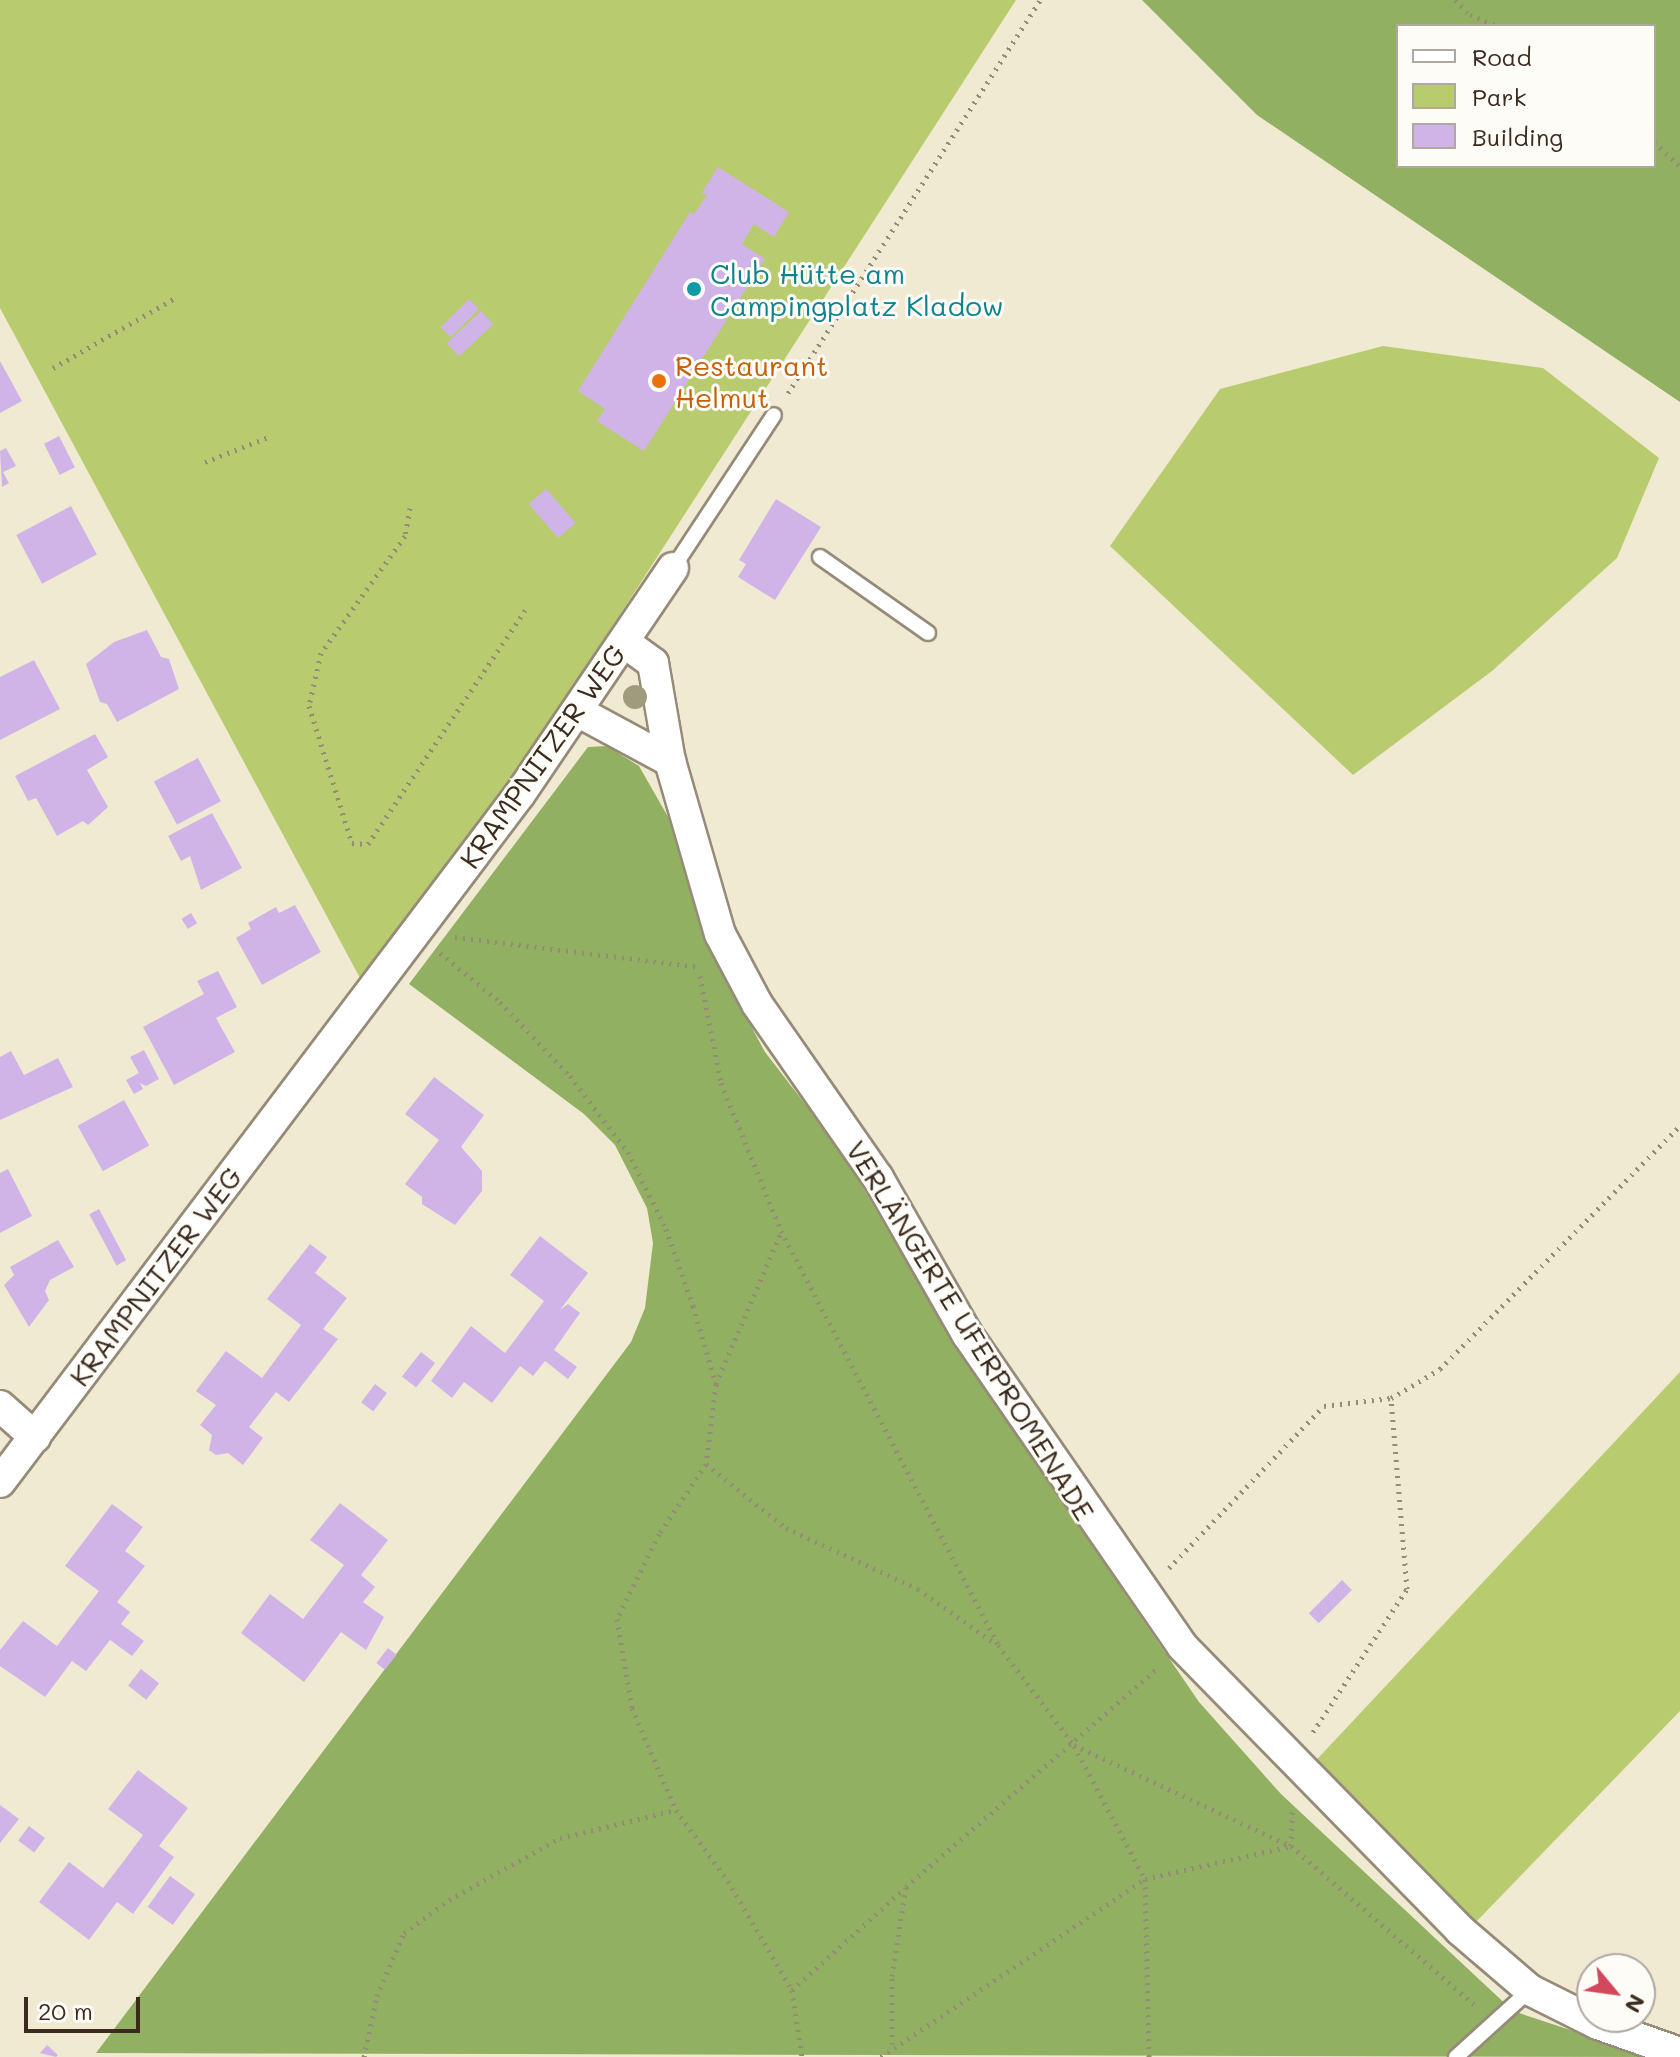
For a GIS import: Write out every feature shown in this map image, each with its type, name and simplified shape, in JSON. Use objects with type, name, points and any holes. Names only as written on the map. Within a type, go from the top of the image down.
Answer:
[{"type":"street","name":"KRAMPNITZER WEG","points":[[0,1482],[577,711],[673,568]]},
{"type":"street","name":"VERLÄNGERTE UFERPROMENADE","points":[[624,642],[653,663],[670,761],[720,934],[757,1004],[878,1178],[967,1334],[1182,1646],[1293,1763],[1460,1930],[1530,1990],[1598,2024],[1680,2053]]},
{"type":"street","points":[[577,711],[670,761]]},
{"type":"street","points":[[0,1406],[35,1437]]},
{"type":"lane","name":"KRAMPNITZER WEG","points":[[673,568],[774,415]]},
{"type":"lane","points":[[820,557],[928,633]]},
{"type":"lane","points":[[1456,2057],[1530,1990]]},
{"type":"path","points":[[774,415],[1040,0]]},
{"type":"path","points":[[1455,0],[1470,15],[1492,24]]},
{"type":"path","points":[[1656,144],[1680,166]]},
{"type":"path","points":[[53,368],[175,298]]},
{"type":"path","points":[[205,462],[271,436]]},
{"type":"path","points":[[410,508],[405,536],[321,653],[309,706],[352,843],[368,844],[525,610]]},
{"type":"path","points":[[414,932],[698,967]]},
{"type":"path","points":[[414,932],[500,1002],[570,1076],[628,1152],[666,1229],[716,1384]]},
{"type":"path","points":[[696,953],[721,1083],[781,1231],[998,1645],[1074,1745],[1145,1879],[1149,2057]]},
{"type":"path","points":[[1144,1595],[1324,1406],[1391,1398],[1440,1369],[1680,1126]]},
{"type":"path","points":[[781,1231],[716,1384],[706,1464],[659,1534],[617,1619],[632,1708],[676,1810],[728,1881],[792,1990],[802,2057]]},
{"type":"path","points":[[1291,1846],[1293,1763],[1407,1589],[1391,1398]]},
{"type":"path","points":[[706,1464],[786,1528],[918,1589],[998,1645]]},
{"type":"path","points":[[792,1990],[906,1887],[1074,1745],[1182,1646]]},
{"type":"path","points":[[1074,1745],[1291,1846],[1398,1944],[1496,2022]]},
{"type":"path","points":[[364,2057],[377,1996],[404,1933],[449,1900],[560,1838],[676,1810]]},
{"type":"path","points":[[881,2057],[892,2045],[1145,1879],[1291,1846]]},
{"type":"path","points":[[892,2045],[892,1976],[906,1887]]},
{"type":"green space","points":[[0,0],[1016,0],[538,742],[360,978],[0,308]]},
{"type":"green space","points":[[1142,0],[1680,0],[1680,402],[1257,115]]},
{"type":"green space","points":[[1383,346],[1543,368],[1659,458],[1617,558],[1492,671],[1353,775],[1110,546],[1220,389]]},
{"type":"green space","points":[[607,746],[639,766],[675,829],[706,942],[765,1052],[842,1152],[957,1348],[1199,1702],[1281,1794],[1513,2011],[1652,2057],[96,2053],[631,1342],[645,1308],[653,1243],[647,1208],[615,1145],[584,1114],[409,984],[588,747]]},
{"type":"green space","points":[[1680,1372],[1680,1711],[1475,1923],[1306,1771]]},
{"type":"building","name":"Club Hütte am Campingplatz Kladow","points":[[718,167],[789,212],[774,237],[754,224],[742,244],[765,259],[644,451],[597,421],[605,409],[578,391],[690,212],[694,214],[707,195],[702,193]]},
{"type":"building","points":[[469,299],[479,309],[451,337],[441,327]]},
{"type":"building","points":[[481,311],[493,324],[459,356],[447,343]]},
{"type":"building","points":[[0,361],[22,401],[0,413]]},
{"type":"building","points":[[59,436],[75,467],[60,475],[44,444]]},
{"type":"building","points":[[6,448],[16,466],[3,472],[9,483],[2,487],[0,451]]},
{"type":"building","points":[[546,489],[576,523],[558,538],[529,504]]},
{"type":"building","points":[[776,499],[821,527],[775,600],[738,577],[746,564],[739,560]]},
{"type":"building","points":[[71,506],[97,555],[42,584],[16,535]]},
{"type":"building","points":[[147,630],[161,657],[169,659],[179,689],[117,722],[107,704],[100,702],[86,664],[114,642]]},
{"type":"building","points":[[34,660],[60,709],[0,740],[0,677]]},
{"type":"building","points":[[95,734],[108,757],[87,770],[108,807],[88,825],[83,821],[57,836],[36,798],[28,801],[15,776]]},
{"type":"building","points":[[198,758],[221,801],[177,825],[154,781]]},
{"type":"building","points":[[212,813],[242,868],[201,890],[190,856],[181,861],[168,836]]},
{"type":"building","points":[[295,905],[321,952],[262,985],[236,938],[251,929],[248,923],[276,907],[279,913]]},
{"type":"building","points":[[191,913],[197,923],[188,929],[182,919]]},
{"type":"building","points":[[218,971],[237,1007],[216,1018],[235,1052],[174,1085],[143,1027],[204,994],[197,981]]},
{"type":"building","points":[[144,1050],[159,1079],[146,1086],[140,1083],[143,1089],[134,1094],[126,1080],[139,1073],[130,1057]]},
{"type":"building","points":[[11,1051],[24,1075],[58,1058],[73,1087],[0,1120],[0,1057]]},
{"type":"building","points":[[434,1077],[484,1115],[461,1147],[482,1171],[482,1191],[455,1225],[422,1204],[422,1197],[405,1184],[439,1140],[405,1114]]},
{"type":"building","points":[[124,1100],[149,1145],[103,1171],[78,1126]]},
{"type":"building","points":[[8,1169],[32,1216],[0,1233],[0,1173]]},
{"type":"building","points":[[99,1209],[126,1260],[117,1265],[89,1214]]},
{"type":"building","points":[[540,1236],[588,1273],[560,1310],[568,1304],[580,1313],[554,1350],[577,1367],[568,1379],[545,1361],[533,1376],[520,1366],[492,1403],[464,1382],[452,1398],[431,1381],[471,1326],[505,1353],[544,1301],[510,1275]]},
{"type":"building","points":[[58,1240],[74,1267],[50,1280],[45,1291],[49,1300],[29,1327],[4,1285],[14,1275],[10,1267]]},
{"type":"building","points":[[310,1244],[327,1257],[315,1273],[347,1298],[323,1329],[338,1339],[289,1402],[276,1392],[249,1427],[263,1438],[243,1465],[228,1453],[216,1455],[209,1450],[212,1435],[200,1425],[216,1405],[196,1391],[226,1351],[262,1378],[301,1325],[267,1299]]},
{"type":"building","points":[[421,1352],[435,1363],[416,1388],[402,1376]]},
{"type":"building","points":[[375,1384],[387,1393],[373,1411],[361,1402]]},
{"type":"building","points":[[340,1503],[388,1540],[361,1575],[375,1587],[363,1602],[384,1617],[366,1650],[341,1632],[304,1682],[241,1633],[270,1594],[303,1619],[344,1565],[310,1540]]},
{"type":"building","points":[[112,1504],[143,1527],[125,1551],[145,1566],[117,1602],[130,1612],[121,1624],[144,1641],[132,1656],[110,1640],[86,1671],[72,1661],[45,1697],[0,1666],[0,1650],[23,1621],[57,1646],[99,1591],[65,1566]]},
{"type":"building","points":[[1342,1580],[1352,1590],[1319,1623],[1309,1613]]},
{"type":"building","points":[[388,1648],[397,1655],[385,1670],[376,1663]]},
{"type":"building","points":[[141,1669],[159,1683],[146,1700],[128,1686]]},
{"type":"building","points":[[138,1770],[188,1808],[159,1846],[174,1857],[133,1914],[117,1902],[89,1940],[39,1902],[69,1862],[103,1888],[123,1862],[143,1835],[108,1809]]},
{"type":"building","points":[[0,1805],[19,1819],[0,1843]]},
{"type":"building","points":[[29,1826],[45,1838],[34,1852],[18,1840]]},
{"type":"building","points":[[170,1876],[195,1894],[173,1925],[148,1907]]},
{"type":"building","points":[[47,2045],[58,2055],[56,2057],[40,2053]]},
{"type":"place","name":"Club Hütte am Campingplatz Kladow","points":[[694,289]]},
{"type":"place","name":"Restaurant Helmut","points":[[659,381]]}]
